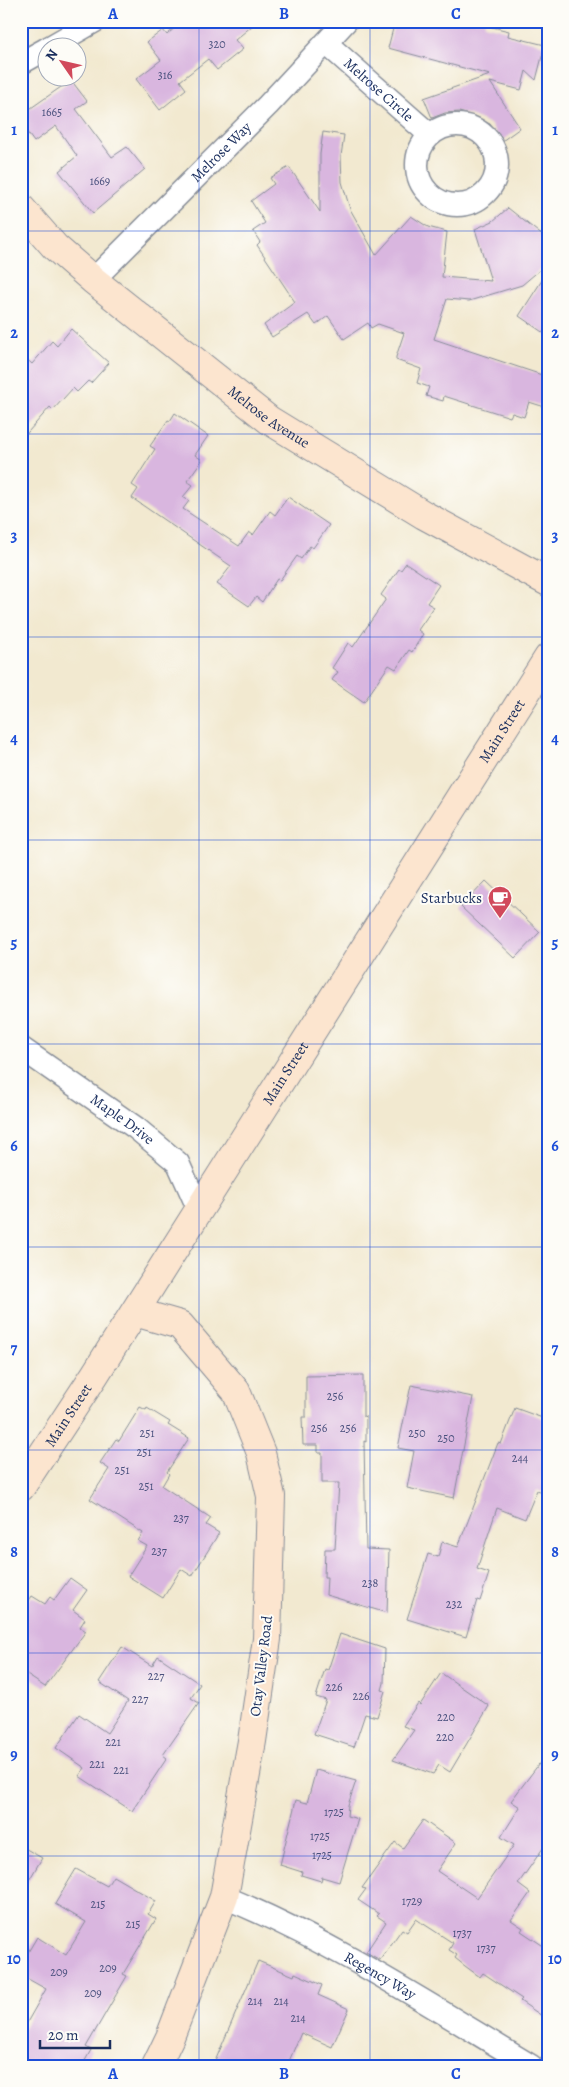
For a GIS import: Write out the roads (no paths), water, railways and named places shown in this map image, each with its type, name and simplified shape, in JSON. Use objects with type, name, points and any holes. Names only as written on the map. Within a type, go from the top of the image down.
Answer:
[{"type":"street","points":[[65,38],[95,21]]},
{"type":"street","name":"Melrose Way","points":[[93,280],[327,44],[346,21]]},
{"type":"street","name":"Melrose Circle","points":[[327,44],[430,135]]},
{"type":"street","points":[[21,63],[38,54]]},
{"type":"street","name":"Melrose Avenue","points":[[21,208],[55,247],[93,280],[270,420],[424,515],[548,582]]},
{"type":"street","name":"Main Street","points":[[21,1486],[135,1312],[548,658]]},
{"type":"street","name":"Maple Drive","points":[[21,1048],[136,1128],[178,1163],[199,1210]]},
{"type":"street","name":"Otay Valley Road","points":[[135,1312],[180,1325],[236,1391],[261,1454],[271,1496],[267,1638],[252,1742],[224,1897],[170,2037],[156,2066]]},
{"type":"street","name":"Regency Way","points":[[224,1897],[264,1913],[378,1974],[531,2066]]},
{"type":"place","name":"Starbucks","points":[[500,919]]}]
